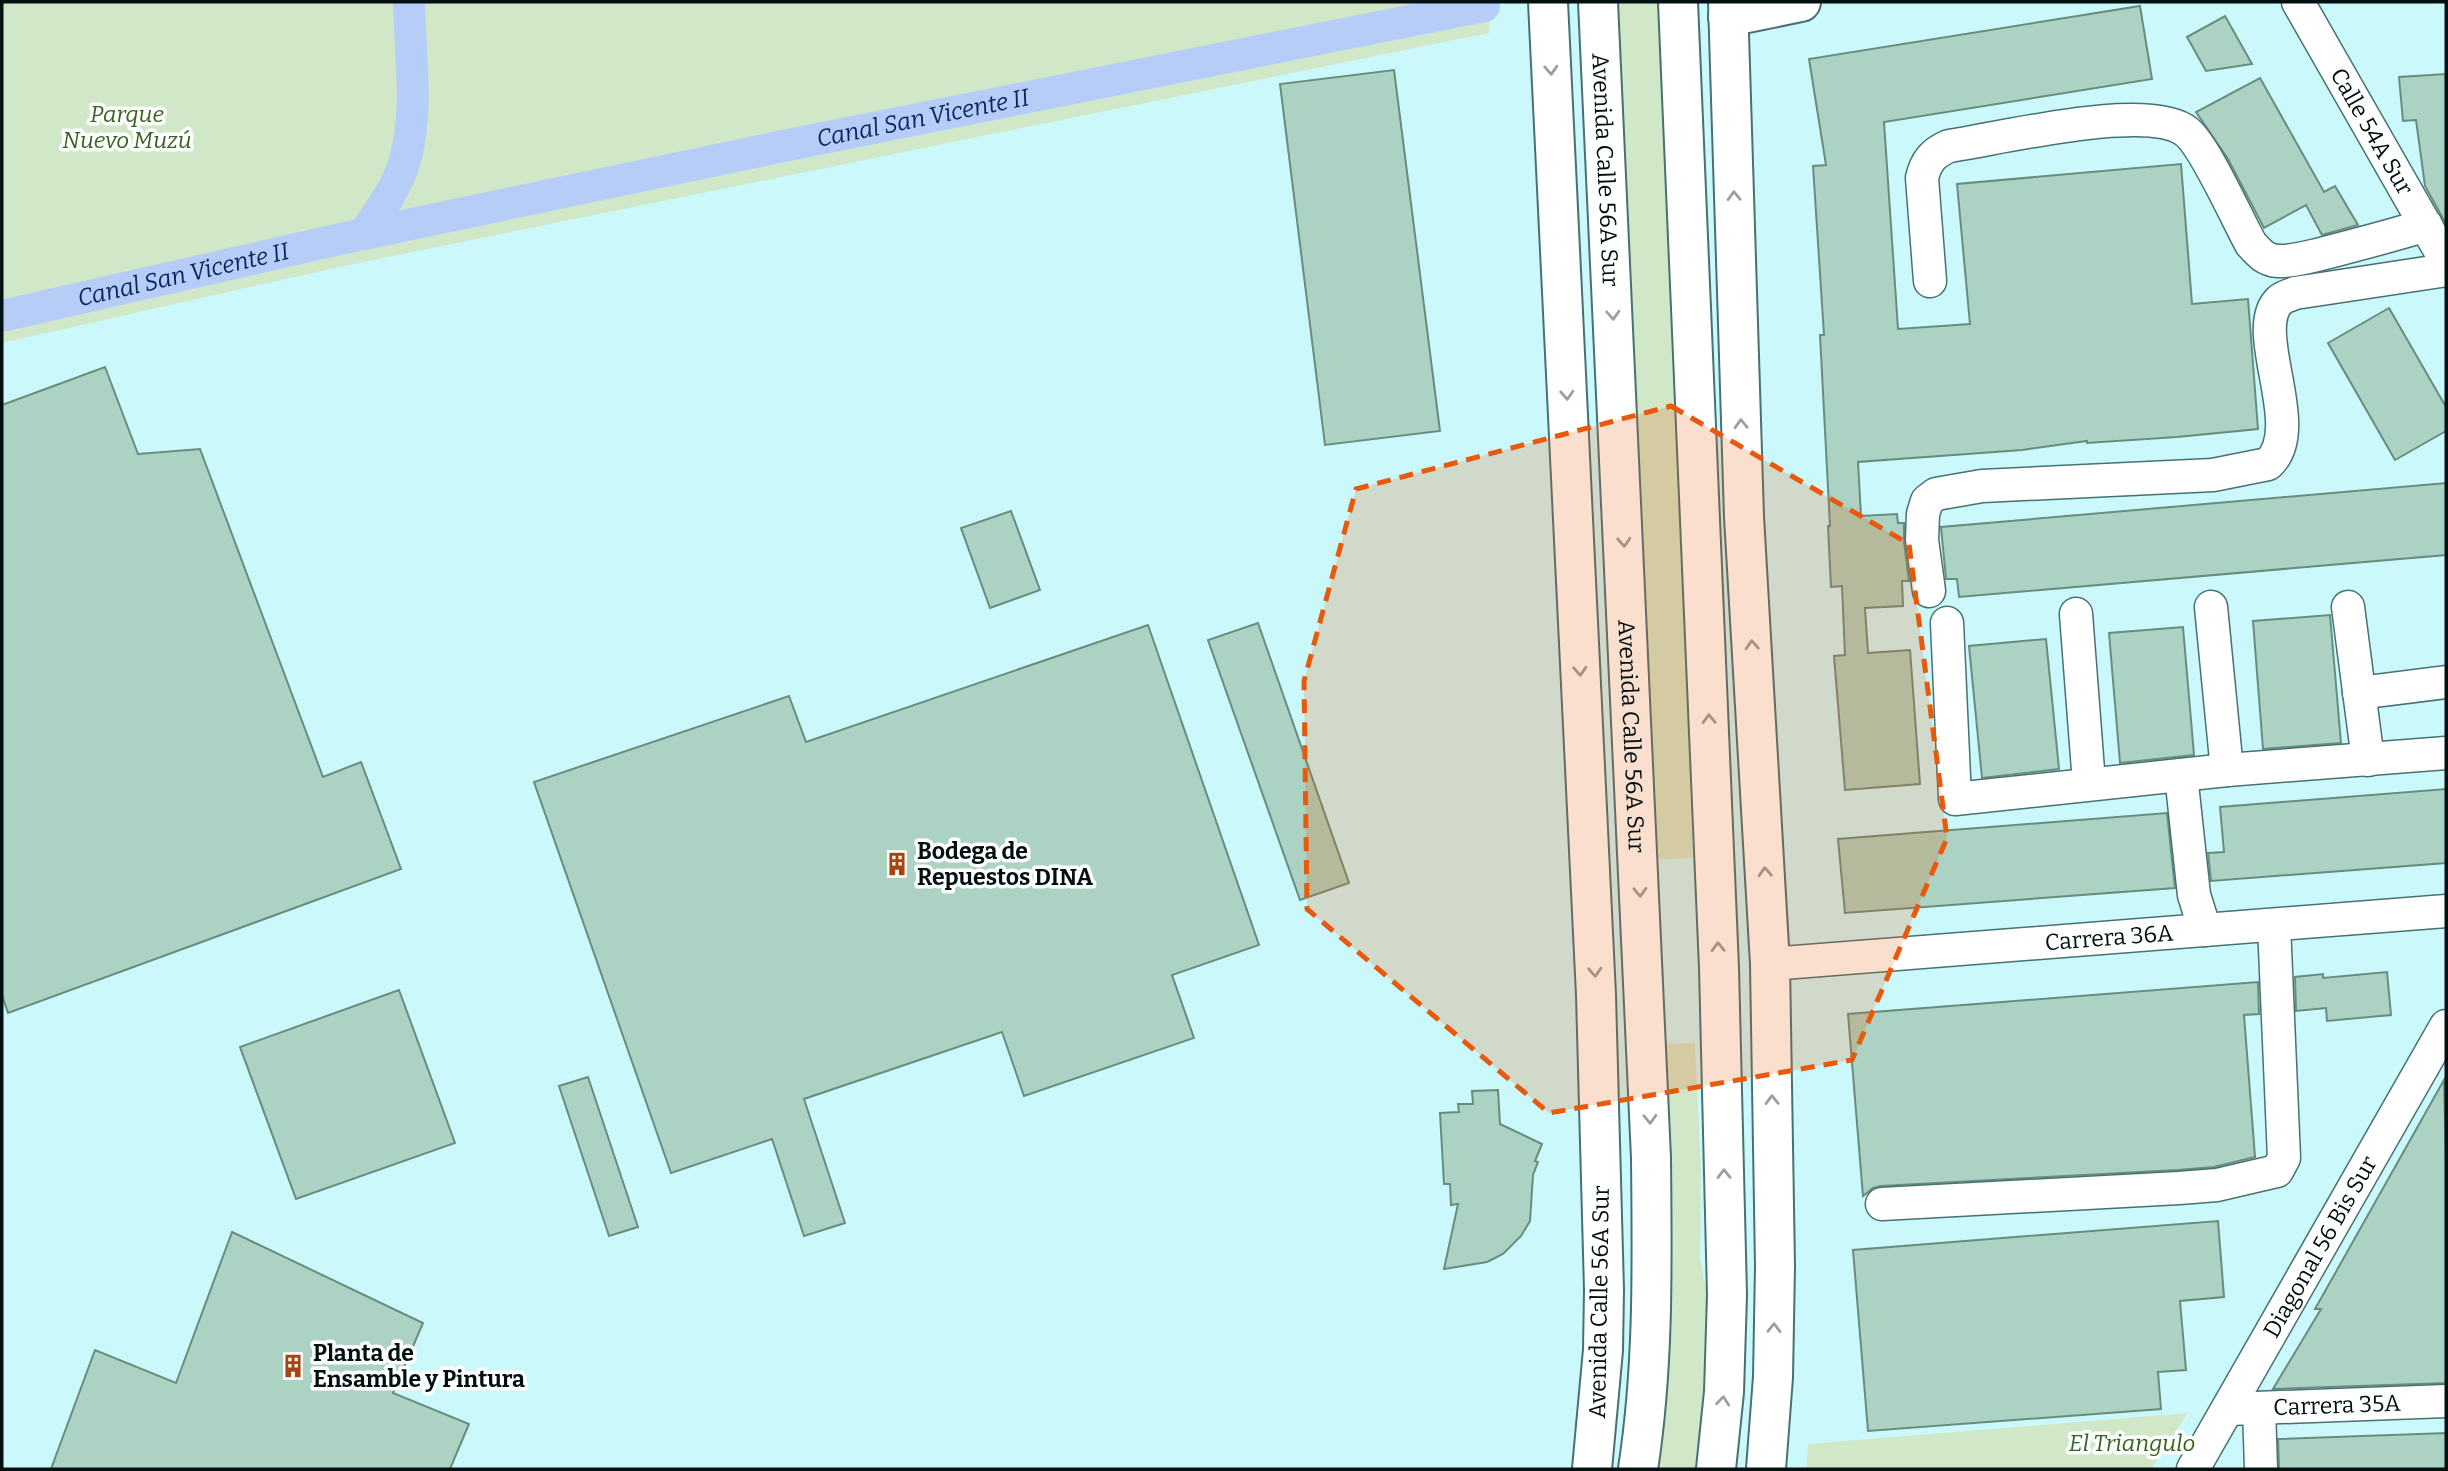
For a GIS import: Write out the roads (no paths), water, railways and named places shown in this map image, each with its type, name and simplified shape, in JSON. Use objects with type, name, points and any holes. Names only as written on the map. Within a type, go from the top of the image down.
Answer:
[{"type":"main road","name":"Avenida Calle 56A Sur","points":[[1548,2],[1596,995],[1604,1290],[1603,1350],[1592,1469]]},
{"type":"main road","name":"Avenida Calle 56A Sur","points":[[1598,2],[1651,1158],[1652,1309],[1638,1469]]},
{"type":"main road","points":[[1678,2],[1719,968],[1727,1295],[1724,1392],[1716,1469]]},
{"type":"main road","points":[[1766,1469],[1773,1377],[1775,1266],[1770,964],[1744,516],[1728,9],[1801,2]]},
{"type":"main road","points":[[1695,388],[1724,470],[1744,516]]},
{"type":"main road","points":[[1577,614],[1619,442]]},
{"type":"main road","points":[[1733,1469],[1773,1377]]},
{"type":"street","name":"Calle 54A Sur","points":[[2298,2],[2446,261]]},
{"type":"street","points":[[1930,281],[1922,178],[1925,165],[1936,152],[1949,146],[2092,122],[2153,120],[2175,125],[2188,133],[2202,152],[2251,244],[2261,256],[2268,259],[2280,262],[2311,256],[2373,242],[2427,225]]},
{"type":"street","points":[[1929,590],[1922,540],[1923,514],[1927,501],[1936,494],[1982,486],[2213,475],[2268,464],[2274,459],[2279,447],[2280,435],[2281,405],[2269,330],[2273,312],[2280,300],[2295,293],[2446,270]]},
{"type":"street","points":[[2211,607],[2227,770]]},
{"type":"street","points":[[2348,607],[2368,760]]},
{"type":"street","points":[[2076,614],[2089,783]]},
{"type":"street","points":[[1947,623],[1955,799],[2089,783],[2446,752]]},
{"type":"street","points":[[2359,693],[2446,682]]},
{"type":"street","points":[[2181,775],[2194,895],[2205,930]]},
{"type":"street","name":"Carrera 36A","points":[[1770,964],[2446,911]]},
{"type":"street","points":[[1882,1204],[2152,1191],[2217,1185],[2277,1171],[2284,1158],[2274,925]]},
{"type":"street","name":"Diagonal 56 Bis Sur","points":[[2193,1469],[2244,1408],[2446,1026]]},
{"type":"street","name":"Carrera 35A","points":[[2244,1408],[2446,1401]]},
{"type":"street","points":[[2244,1408],[2261,1469]]},
{"type":"waterway","name":"Canal San Vicente II","points":[[364,234],[395,186],[408,150],[413,87],[409,2]]},
{"type":"waterway","name":"Canal San Vicente II","points":[[2,316],[340,239],[793,144],[1484,6]]},
{"type":"place","name":"Bodega de Repuestos DINA","points":[[897,864]]},
{"type":"place","name":"Planta de Ensamble y Pintura","points":[[293,1366]]},
{"type":"park label","name":"Parque Nuevo Muzú","points":[[127,127]]},
{"type":"park label","name":"El Triangulo","points":[[2132,1443]]}]
